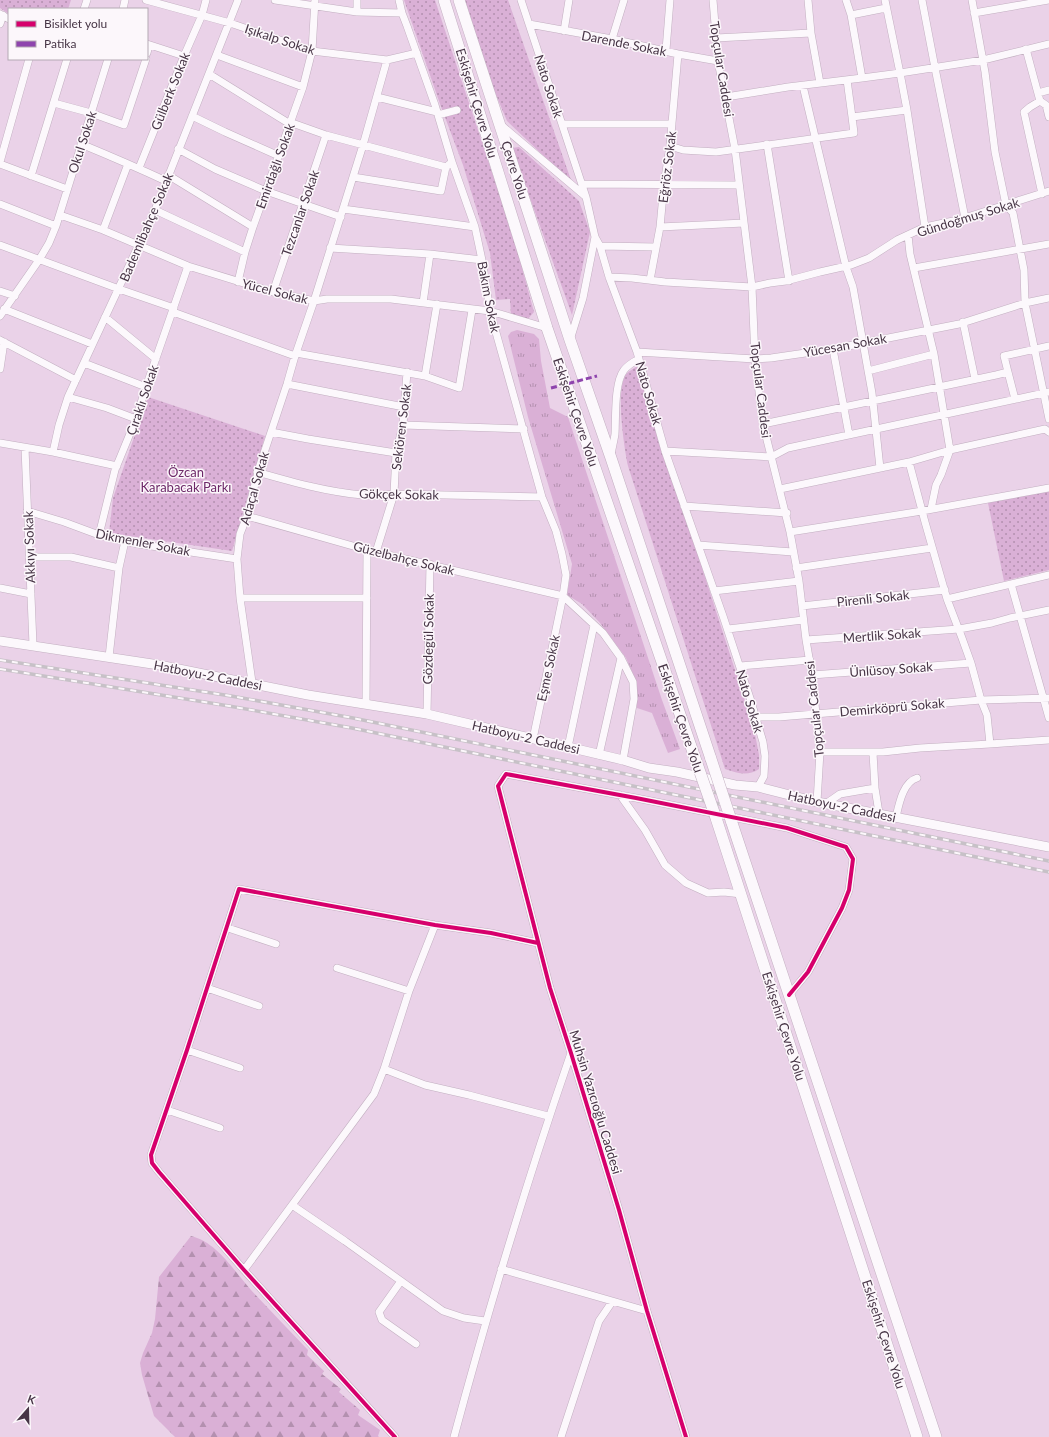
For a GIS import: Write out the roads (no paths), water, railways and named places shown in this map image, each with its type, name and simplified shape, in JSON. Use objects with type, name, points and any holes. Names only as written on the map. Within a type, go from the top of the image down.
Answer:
[{"type":"highway","name":"Eskişehir Çevre Yolu","points":[[444,0],[547,328],[716,818],[917,1437]]},
{"type":"highway","name":"Çevre Yolu","points":[[459,0],[570,340]]},
{"type":"highway","name":"Eskişehir Çevre Yolu","points":[[570,340],[611,458],[936,1437]]},
{"type":"main road","name":"Hatboyu-2 Caddesi","points":[[0,641],[108,657],[252,682],[308,695],[427,714],[568,746],[649,768],[677,772],[735,785],[758,787],[822,802],[1049,847]]},
{"type":"street","name":"Işıkalp Sokak","points":[[146,0],[166,2],[312,51],[387,60],[417,53]]},
{"type":"street","name":"Gülberk Sokak","points":[[139,168],[202,15],[206,0]]},
{"type":"street","name":"Bademlibahçe Sokak","points":[[52,452],[68,397],[155,210],[238,0]]},
{"type":"street","points":[[275,0],[315,3],[357,12],[402,13]]},
{"type":"street","points":[[357,0],[357,12]]},
{"type":"street","name":"Bakım Sokak","points":[[399,0],[402,13],[417,53],[452,162],[475,227],[490,311],[542,497],[556,531],[562,554],[566,575],[563,596]]},
{"type":"street","name":"Nato Sokak","points":[[521,0],[582,184],[595,237],[600,246],[609,277],[638,356],[665,451],[728,629],[756,717],[765,756],[764,776],[758,787]]},
{"type":"street","points":[[564,31],[568,0]]},
{"type":"street","points":[[612,39],[624,0]]},
{"type":"street","points":[[666,50],[670,0]]},
{"type":"street","name":"Topçular Caddesi","points":[[713,0],[718,61],[735,149],[752,287],[755,359],[763,424],[786,514],[799,581],[803,620],[812,675],[820,752],[822,802]]},
{"type":"street","points":[[808,0],[811,33],[820,83]]},
{"type":"street","points":[[846,0],[851,15],[862,78]]},
{"type":"street","points":[[885,0],[907,110],[925,227]]},
{"type":"street","points":[[922,0],[965,218]]},
{"type":"street","points":[[972,0],[983,60],[995,152],[1006,205],[1013,213],[1024,270],[1025,303],[1047,392],[1049,419]]},
{"type":"street","points":[[974,13],[1049,0]]},
{"type":"street","name":"Emirdağlı Sokak","points":[[238,282],[253,227],[303,87],[312,51],[315,3]]},
{"type":"street","points":[[851,15],[886,8]]},
{"type":"street","points":[[0,24],[4,16]]},
{"type":"street","name":"Darende Sokak","points":[[529,24],[612,39],[666,50],[678,54],[718,61]]},
{"type":"street","points":[[716,38],[811,33]]},
{"type":"street","points":[[148,44],[184,56]]},
{"type":"street","points":[[726,97],[935,68],[983,60],[1049,44]]},
{"type":"street","points":[[1026,49],[1040,101],[1046,105],[1049,117]]},
{"type":"street","name":"Eğriöz Sokak","points":[[650,280],[660,227],[664,184],[670,146],[678,54]]},
{"type":"street","points":[[217,55],[303,87]]},
{"type":"street","points":[[29,60],[0,163],[67,189]]},
{"type":"street","points":[[31,176],[67,60]]},
{"type":"street","name":"Okul Sokak","points":[[0,316],[15,296],[49,243],[60,215],[108,60]]},
{"type":"street","points":[[54,103],[91,113],[124,125],[146,60]]},
{"type":"street","name":"Adaçal Sokak","points":[[252,682],[240,598],[237,559],[240,534],[247,516],[257,472],[344,209],[387,60]]},
{"type":"street","points":[[209,74],[290,124],[295,124],[326,135],[446,167]]},
{"type":"street","points":[[670,146],[683,150],[716,152],[854,133],[847,80]]},
{"type":"street","points":[[803,86],[846,266],[853,287],[873,401],[880,468]]},
{"type":"street","points":[[1038,93],[1049,90]]},
{"type":"street","points":[[377,97],[437,114],[457,110]]},
{"type":"street","points":[[1040,101],[1024,112],[1046,193]]},
{"type":"street","points":[[852,117],[907,110]]},
{"type":"street","points":[[192,116],[279,156]]},
{"type":"street","points":[[562,124],[672,124]]},
{"type":"street","points":[[500,125],[586,197]]},
{"type":"street","name":"Tezcanlar Sokak","points":[[273,292],[326,135]]},
{"type":"street","points":[[81,144],[128,164],[167,178],[253,227]]},
{"type":"street","points":[[766,144],[789,281]]},
{"type":"street","points":[[178,149],[214,169],[266,191],[341,217]]},
{"type":"street","points":[[353,177],[441,191],[446,167],[452,162]]},
{"type":"street","points":[[103,230],[128,164]]},
{"type":"street","points":[[582,184],[740,186]]},
{"type":"street","name":"Gündoğmuş Sokak","points":[[609,277],[752,287],[789,281],[846,266],[869,258],[897,240],[925,227],[965,218],[1046,193]]},
{"type":"street","points":[[0,204],[56,226]]},
{"type":"street","points":[[344,209],[475,227]]},
{"type":"street","points":[[155,210],[245,252]]},
{"type":"street","name":"Yücel Sokak","points":[[60,215],[103,230],[188,266],[273,292],[314,300],[391,299],[437,304],[472,310],[490,311],[547,328]]},
{"type":"street","points":[[660,227],[744,224]]},
{"type":"street","points":[[908,235],[934,354],[950,450],[942,475],[936,485],[931,509]]},
{"type":"street","points":[[570,340],[582,298],[595,237]]},
{"type":"street","points":[[914,268],[1049,244]]},
{"type":"street","points":[[0,245],[295,354],[407,372],[425,376],[459,388],[472,310]]},
{"type":"street","points":[[600,246],[656,247]]},
{"type":"street","points":[[330,248],[430,254],[482,260]]},
{"type":"street","points":[[423,303],[430,254]]},
{"type":"street","name":"Çıraklı Sokak","points":[[99,536],[117,466],[136,419],[188,266]]},
{"type":"street","points":[[0,291],[15,296]]},
{"type":"street","name":"Yücesan Sokak","points":[[638,356],[755,359],[771,358],[833,349],[928,330],[963,322],[1025,303],[1049,298]]},
{"type":"street","points":[[425,376],[437,304]]},
{"type":"street","points":[[4,309],[92,344]]},
{"type":"street","points":[[105,317],[156,359]]},
{"type":"street","points":[[963,322],[976,379]]},
{"type":"street","points":[[0,369],[2,341],[76,380]]},
{"type":"street","points":[[1015,399],[1004,356],[1049,346]]},
{"type":"street","points":[[833,349],[849,435]]},
{"type":"street","points":[[868,371],[934,354]]},
{"type":"street","points":[[611,458],[615,435],[616,396],[619,380],[623,370],[638,356]]},
{"type":"street","points":[[84,363],[146,387]]},
{"type":"street","name":"Sekiören Sokak","points":[[376,552],[394,494],[396,453],[403,425],[407,372]]},
{"type":"street","points":[[763,424],[1008,372]]},
{"type":"street","points":[[287,384],[404,407]]},
{"type":"street","points":[[665,451],[771,457],[788,448],[1047,392]]},
{"type":"street","points":[[68,397],[107,408],[136,419]]},
{"type":"street","points":[[403,425],[524,429]]},
{"type":"street","points":[[780,488],[909,462],[950,450],[1045,429],[1049,432]]},
{"type":"street","points":[[271,432],[396,453]]},
{"type":"street","points":[[0,443],[117,466]]},
{"type":"street","name":"Akkıyı Sokak","points":[[25,448],[33,645]]},
{"type":"street","points":[[909,462],[947,599],[971,663],[981,700],[987,715],[990,744]]},
{"type":"street","name":"Gökçek Sokak","points":[[257,472],[304,485],[343,493],[385,496],[394,494],[542,497]]},
{"type":"street","points":[[790,532],[922,511],[1049,488]]},
{"type":"street","points":[[684,506],[786,514]]},
{"type":"street","name":"Dikmenler Sokak","points":[[28,511],[64,522],[99,536],[237,559]]},
{"type":"street","name":"Güzelbahçe Sokak","points":[[247,516],[367,550],[563,596]]},
{"type":"street","points":[[108,657],[119,568],[125,540]]},
{"type":"street","points":[[698,545],[793,552]]},
{"type":"street","points":[[796,568],[932,548]]},
{"type":"street","points":[[366,704],[367,550]]},
{"type":"street","points":[[29,557],[71,557],[119,568]]},
{"type":"street","name":"Gözdegül Sokak","points":[[427,714],[430,564]]},
{"type":"street","points":[[947,599],[1049,575]]},
{"type":"street","points":[[714,591],[799,581]]},
{"type":"street","points":[[1011,584],[1019,616],[1046,698],[1049,718]]},
{"type":"street","points":[[0,588],[31,594]]},
{"type":"street","name":"Pirenli Sokak","points":[[802,606],[945,590]]},
{"type":"street","points":[[563,596],[603,633],[622,658],[633,682],[634,699],[623,760]]},
{"type":"street","name":"Eşme Sokak","points":[[533,739],[563,596]]},
{"type":"street","points":[[240,598],[366,598]]},
{"type":"street","name":"Mertlik Sokak","points":[[806,640],[959,629],[1049,610]]},
{"type":"street","points":[[728,629],[803,620]]},
{"type":"street","points":[[568,746],[594,625]]},
{"type":"street","points":[[599,755],[622,658]]},
{"type":"street","points":[[740,666],[810,660]]},
{"type":"street","name":"Ünlüsoy Sokak","points":[[812,675],[971,663]]},
{"type":"street","name":"Demirköprü Sokak","points":[[756,717],[779,717],[981,700],[1046,698]]},
{"type":"street","points":[[820,752],[873,752],[1049,740]]},
{"type":"street","points":[[873,752],[875,788],[880,813]]},
{"type":"street","name":"Muhsin Yazıcıoğlu Caddesi","points":[[620,795],[506,774],[498,786],[550,988],[571,1052],[647,1311],[686,1437]]},
{"type":"street","points":[[896,817],[908,784],[914,778],[917,778]]},
{"type":"street","points":[[822,802],[840,794],[875,788]]},
{"type":"street","points":[[620,795],[645,830],[665,865],[686,883],[708,893],[724,892],[741,894]]},
{"type":"street","points":[[620,795],[787,828],[846,846],[853,859],[849,890],[842,908],[808,972],[789,995]]},
{"type":"street","points":[[395,1437],[244,1270],[152,1163],[151,1155],[228,928],[239,889],[435,925],[491,933],[538,943]]},
{"type":"street","points":[[244,1270],[374,1094],[384,1069],[409,991],[435,925]]},
{"type":"street","points":[[228,928],[276,944]]},
{"type":"street","points":[[337,968],[409,991]]},
{"type":"street","points":[[207,988],[259,1006]]},
{"type":"street","points":[[187,1050],[240,1068]]},
{"type":"street","points":[[454,1437],[485,1322],[548,1116],[571,1052]]},
{"type":"street","points":[[384,1069],[425,1085],[470,1095],[548,1116]]},
{"type":"street","points":[[167,1110],[220,1128]]},
{"type":"street","points":[[292,1205],[401,1280],[443,1311],[464,1318],[485,1322]]},
{"type":"street","points":[[501,1270],[647,1311]]},
{"type":"street","points":[[401,1280],[379,1312],[379,1316],[382,1320],[416,1344]]},
{"type":"street","points":[[561,1437],[598,1321],[612,1302]]},
{"type":"railway","points":[[0,660],[231,696],[353,718],[1049,861]]},
{"type":"railway","points":[[0,669],[229,706],[352,728],[1049,872]]},
{"type":"park label","name":"Özcan Karabacak Parkı","points":[[186,480]]}]
